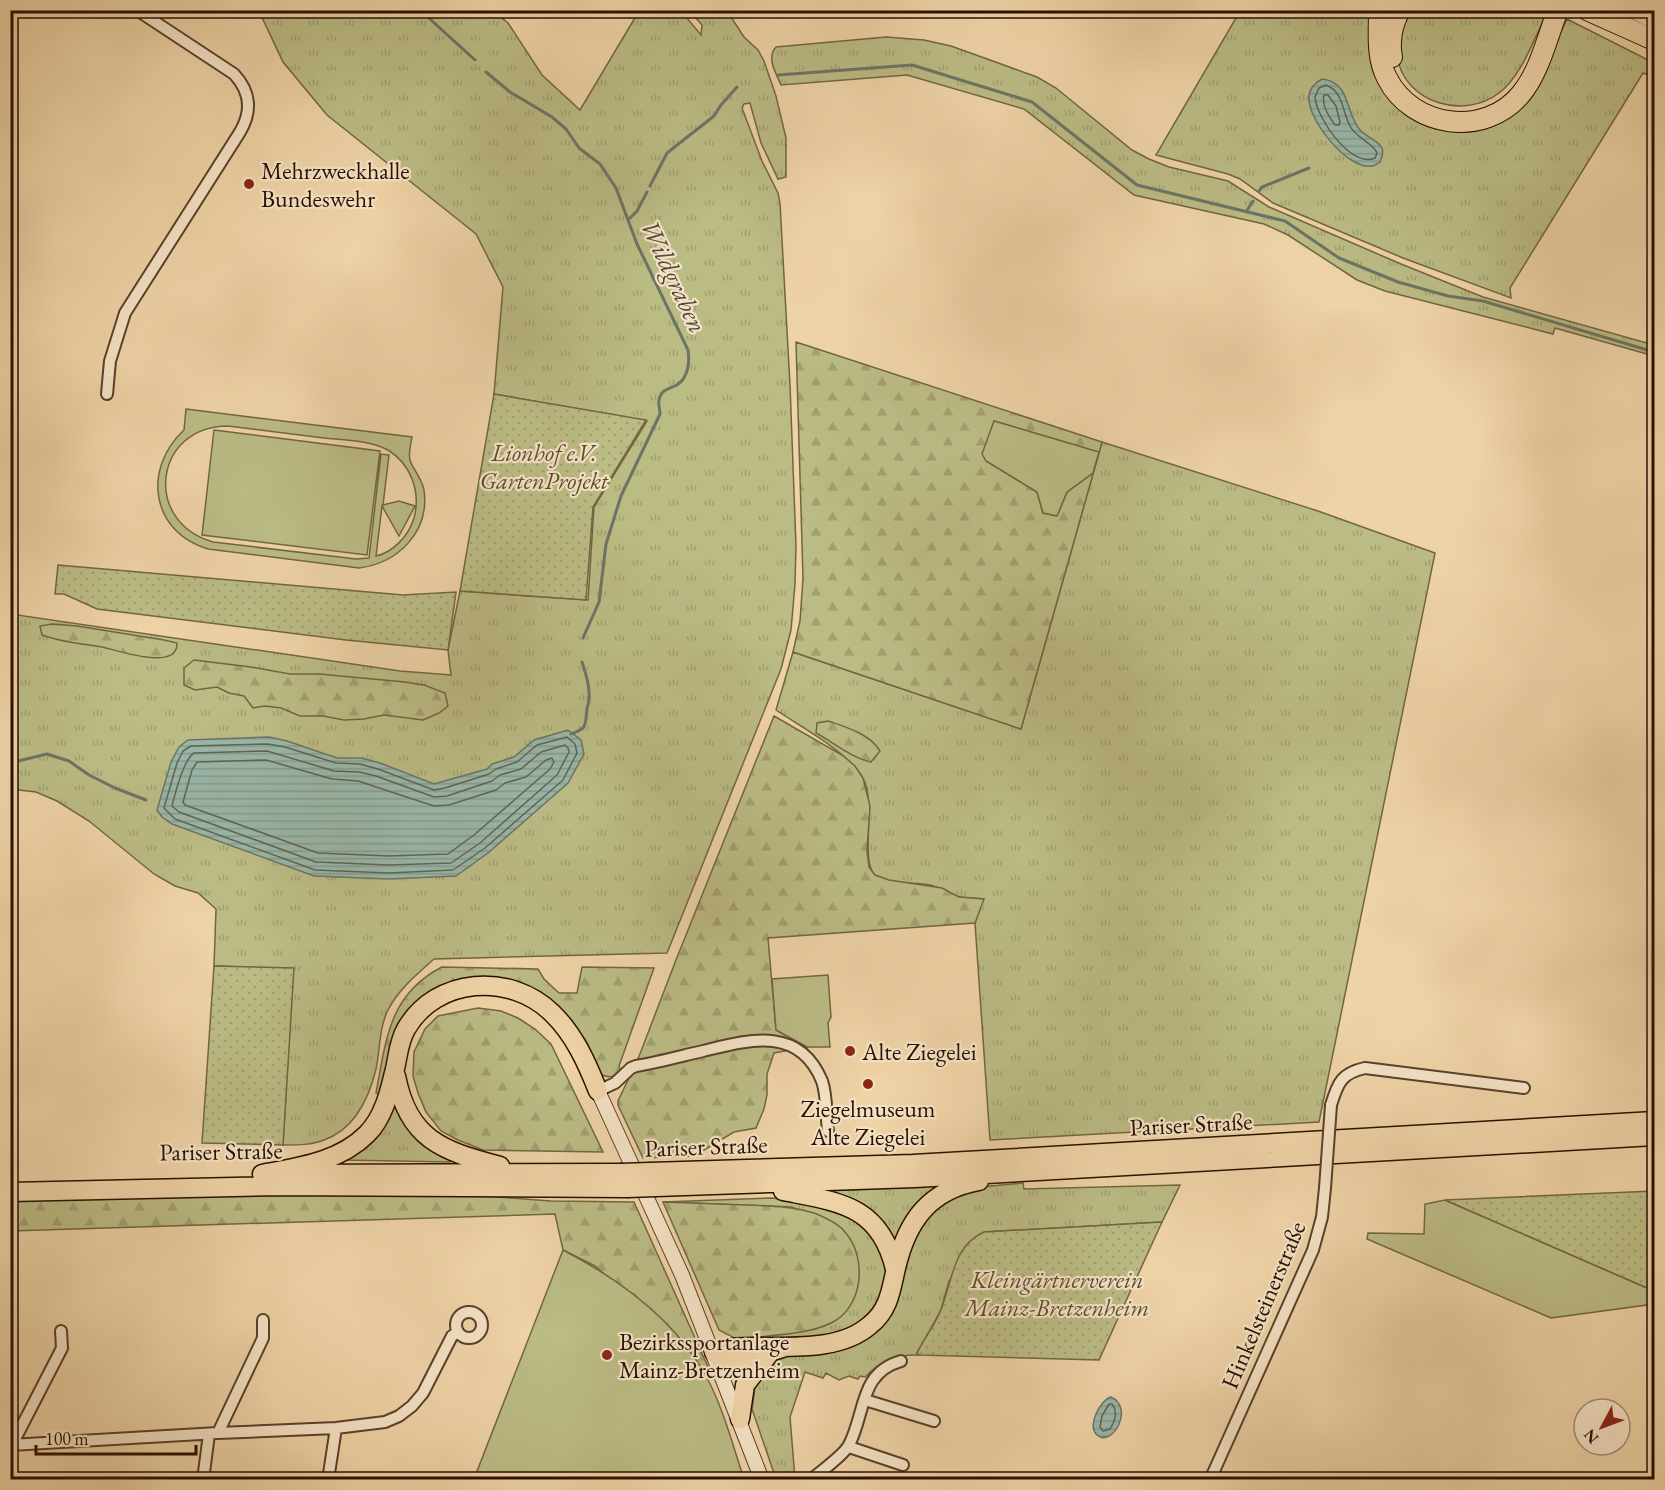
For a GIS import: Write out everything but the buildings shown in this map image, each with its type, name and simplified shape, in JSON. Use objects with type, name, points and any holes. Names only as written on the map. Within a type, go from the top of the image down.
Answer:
[{"type":"highway","points":[[1378,10],[1379,53],[1386,77],[1393,88],[1410,106],[1421,113],[1445,122],[1458,123],[1483,119],[1495,114],[1521,93],[1534,71],[1557,13]]},
{"type":"highway","points":[[1400,10],[1391,39],[1391,51],[1398,74],[1421,100],[1443,110],[1455,112],[1467,112],[1490,105],[1512,89],[1528,67],[1557,13]]},
{"type":"highway","points":[[1637,10],[1654,18]]},
{"type":"highway","points":[[1590,12],[1654,40]]},
{"type":"highway","points":[[262,1174],[320,1162],[358,1142],[375,1124],[383,1110],[402,1038],[411,1022],[423,1008],[438,997],[472,985],[490,985],[520,993],[550,1011],[574,1041],[598,1090]]},
{"type":"highway","points":[[395,1071],[401,1098],[410,1116],[432,1140],[457,1154],[523,1172]]},
{"type":"highway","points":[[1570,1126],[1635,1115],[1654,1108]]},
{"type":"highway","name":"Pariser Straße","points":[[653,1180],[1654,1121]]},
{"type":"highway","name":"Pariser Straße","points":[[10,1192],[623,1180],[752,1185],[1654,1138]]},
{"type":"highway","points":[[714,1352],[722,1361],[731,1364],[778,1350],[840,1341],[863,1331],[877,1319],[888,1302],[908,1231],[924,1207],[946,1191],[972,1182],[1040,1171]]},
{"type":"highway","name":"Pariser Straße","points":[[10,1179],[523,1172],[623,1180]]},
{"type":"highway","points":[[752,1185],[818,1198],[860,1212],[875,1225],[886,1240],[896,1270]]},
{"type":"highway","points":[[740,1419],[745,1385],[757,1367],[778,1350]]},
{"type":"street","points":[[107,394],[110,361],[125,313],[240,132],[249,113],[244,86],[234,74],[137,10]]},
{"type":"street","points":[[762,1479],[682,1275],[598,1090],[615,1083],[636,1066],[756,1039],[779,1041],[807,1057],[823,1083],[828,1131]]},
{"type":"street","name":"Hinkelsteinerstraße","points":[[1210,1479],[1313,1250],[1322,1216],[1331,1105],[1340,1081],[1347,1074],[1365,1068],[1524,1088]]},
{"type":"street","points":[[203,1479],[213,1433],[263,1338],[263,1320]]},
{"type":"street","points":[[11,1449],[62,1348],[61,1331]]},
{"type":"street","points":[[11,1449],[213,1433],[336,1428],[385,1422],[399,1416],[423,1393],[452,1336],[458,1332]]},
{"type":"street","points":[[811,1479],[849,1447],[874,1376],[886,1366],[901,1361]]},
{"type":"street","points":[[865,1400],[934,1421]]},
{"type":"street","points":[[328,1479],[336,1428]]},
{"type":"street","points":[[849,1447],[903,1465]]},
{"type":"green space","points":[[259,11],[493,11],[508,23],[542,75],[580,110],[639,11],[681,11],[701,35],[702,25],[690,11],[727,11],[744,37],[758,50],[764,61],[776,96],[786,138],[786,177],[778,179],[761,143],[750,103],[744,104],[742,108],[762,161],[778,193],[780,203],[796,546],[791,630],[781,669],[667,953],[434,959],[402,989],[388,1010],[383,1024],[373,1080],[359,1111],[335,1135],[309,1144],[294,1145],[283,1145],[293,969],[214,966],[216,909],[198,893],[175,886],[154,874],[89,821],[57,801],[36,792],[11,789],[11,614],[400,671],[451,675],[448,650],[460,591],[588,600],[594,507],[647,421],[494,394],[503,287],[476,234],[327,115],[283,62]]},
{"type":"green space","points":[[1240,11],[1374,11],[1387,88],[1461,128],[1543,70],[1567,19],[1654,63],[1654,77],[1643,73],[1510,288],[1511,298],[1403,258],[1273,203],[1240,179],[1228,174],[1156,155]]},
{"type":"green space","points":[[1404,11],[1548,11],[1515,77],[1507,86],[1485,101],[1453,106],[1423,95],[1411,85],[1402,72],[1397,51]]},
{"type":"green space","points":[[886,37],[924,40],[951,46],[1037,77],[1056,88],[1132,150],[1149,159],[1169,167],[1228,181],[1269,207],[1483,297],[1654,345],[1654,356],[1555,328],[1553,334],[1385,291],[1357,280],[1288,235],[1264,224],[1134,195],[1024,109],[907,75],[781,85],[773,66],[772,56],[776,47]]},
{"type":"green space","points":[[796,342],[1102,442],[1021,729],[793,652],[800,621],[803,578]],"holes":[[[994,421],[1098,452],[1093,473],[1067,492],[1057,516],[1043,513],[1037,492],[986,461]]]},
{"type":"green space","name":"Lionhof e.V. GartenProjekt","points":[[494,394],[646,420],[593,507],[586,600],[460,591]]},
{"type":"green space","points":[[186,409],[412,437],[410,460],[424,490],[425,505],[422,519],[408,543],[398,552],[386,560],[359,568],[208,549],[189,541],[174,529],[164,514],[159,498],[158,480],[162,463],[171,446],[184,430]],"holes":[[[228,426],[357,441],[388,450],[403,463],[415,489],[416,508],[408,531],[395,547],[376,556],[382,506],[399,536],[415,506],[399,501],[383,505],[389,455],[381,454],[369,558],[356,559],[213,542],[190,531],[175,515],[167,497],[166,476],[172,457],[184,441],[203,430]]]},
{"type":"green space","points":[[994,421],[1099,452],[1093,473],[1067,492],[1057,516],[1043,513],[1037,492],[986,461],[982,454]]},
{"type":"green space","points":[[214,430],[380,451],[367,555],[202,535]]},
{"type":"green space","points":[[1102,442],[1318,511],[1435,553],[1319,1122],[990,1140],[975,923],[983,899],[960,897],[930,885],[895,882],[876,876],[871,869],[869,859],[869,802],[863,778],[847,759],[776,710],[793,652],[1021,729]]},
{"type":"green space","points":[[58,565],[403,595],[456,592],[448,650],[346,640],[97,609],[64,594],[55,594]]},
{"type":"green space","points":[[52,624],[177,643],[175,652],[168,656],[146,657],[42,635],[40,626]]},
{"type":"green space","points":[[194,660],[290,674],[319,674],[424,685],[445,693],[448,706],[423,720],[384,715],[344,720],[323,716],[300,716],[281,708],[265,706],[253,708],[244,696],[229,693],[217,687],[195,690],[184,685],[184,668]]},
{"type":"green space","points":[[774,716],[842,755],[855,766],[863,778],[870,806],[867,851],[869,867],[875,875],[889,880],[942,888],[959,897],[984,899],[975,923],[768,938],[776,1030],[807,1047],[774,1053],[767,1074],[764,1109],[756,1128],[734,1132],[694,1156],[643,1158],[618,1101],[638,1059]]},
{"type":"green space","points":[[828,721],[864,736],[880,751],[871,762],[850,753],[816,733],[817,723]]},
{"type":"green space","points":[[214,966],[294,968],[283,1145],[202,1143]]},
{"type":"green space","points":[[442,967],[538,969],[544,979],[559,993],[577,993],[582,967],[654,968],[619,1066],[621,1072],[613,1076],[598,1073],[524,988],[427,997],[383,1095],[376,1093],[387,1037],[400,1005],[424,978]]},
{"type":"green space","points":[[828,975],[831,1017],[828,1023],[830,1047],[807,1047],[776,1030],[772,979]]},
{"type":"green space","points":[[478,1008],[501,1011],[518,1018],[535,1029],[551,1044],[603,1152],[483,1150],[441,1131],[426,1112],[418,1093],[413,1076],[414,1052],[425,1029],[438,1016]]},
{"type":"green space","points":[[391,1100],[452,1160],[450,1162],[343,1160]]},
{"type":"green space","points":[[1023,1183],[1024,1189],[1180,1185],[1162,1222],[984,1232],[949,1281],[941,1310],[917,1353],[919,1355],[889,1360],[865,1377],[860,1376],[858,1379],[849,1376],[839,1380],[826,1373],[823,1378],[805,1372],[790,1417],[795,1479],[776,1479],[752,1409],[757,1373],[781,1355],[856,1342],[928,1211],[970,1188]]},
{"type":"green space","points":[[950,1185],[898,1247],[822,1191]]},
{"type":"green space","points":[[1654,1191],[1654,1291],[1445,1200]]},
{"type":"green space","points":[[303,1195],[485,1196],[551,1201],[634,1202],[708,1367],[700,1367],[682,1342],[595,1266],[563,1250],[555,1214],[11,1231],[10,1199]]},
{"type":"green space","points":[[771,1198],[807,1201],[859,1217],[887,1256],[886,1292],[863,1324],[821,1338],[736,1339],[816,1329],[857,1289],[859,1274],[853,1245],[792,1207],[663,1202]]},
{"type":"green space","points":[[1445,1200],[1654,1291],[1654,1304],[1551,1318],[1367,1239],[1368,1233],[1424,1234],[1425,1204]]},
{"type":"green space","points":[[663,1202],[789,1208],[814,1213],[831,1221],[845,1232],[857,1255],[859,1282],[850,1306],[842,1316],[831,1323],[798,1333],[736,1339],[719,1330]]},
{"type":"green space","name":"Kleingärtnerverein Mainz-Bretzenheim","points":[[1162,1222],[1099,1360],[919,1355],[917,1353],[940,1312],[959,1256],[973,1238],[984,1232]]},
{"type":"green space","name":"Bezirkssportanlage Mainz-Bretzenheim","points":[[563,1250],[625,1288],[662,1319],[678,1337],[693,1356],[712,1388],[744,1479],[474,1479]]},
{"type":"water","points":[[1322,79],[1331,81],[1343,92],[1355,123],[1365,135],[1382,148],[1380,162],[1372,166],[1362,165],[1352,160],[1331,142],[1322,130],[1310,106],[1309,97],[1313,86]]},
{"type":"water","points":[[568,730],[581,740],[584,754],[568,783],[488,853],[456,876],[389,879],[314,876],[172,824],[157,810],[171,762],[179,747],[188,740],[269,737],[337,758],[361,758],[380,763],[434,784],[487,769],[492,764],[514,757],[534,740]]},
{"type":"water","points":[[1111,1397],[1118,1402],[1121,1417],[1114,1432],[1103,1438],[1094,1431],[1094,1420],[1099,1408]]},
{"type":"waterway","name":"Wildgraben","points":[[420,10],[475,60]]},
{"type":"waterway","points":[[778,75],[912,65],[1032,102],[1137,185],[1285,221],[1339,258],[1398,282],[1448,296],[1483,301],[1654,352]]},
{"type":"waterway","name":"Wildgraben","points":[[486,72],[510,92],[552,117],[566,129],[579,148],[600,164],[616,188],[637,244],[688,350],[689,360],[686,374],[681,382],[660,396],[660,414],[621,496],[606,544],[599,602],[583,638]]},
{"type":"waterway","points":[[650,186],[667,153],[714,116],[737,87]]},
{"type":"waterway","points":[[1259,191],[1262,187],[1309,168]]},
{"type":"waterway","points":[[629,219],[637,211],[647,192]]},
{"type":"waterway","points":[[1246,212],[1253,201]]},
{"type":"waterway","name":"Wildgraben","points":[[571,734],[585,725],[589,701],[588,685],[582,662]]},
{"type":"waterway","name":"Wildgraben","points":[[10,763],[47,754],[69,761],[89,775],[146,800]]},
{"type":"place","name":"Mehrzweckhalle Bundeswehr","points":[[249,184]]},
{"type":"place","name":"Alte Ziegelei","points":[[850,1051]]},
{"type":"place","name":"Ziegelmuseum Alte Ziegelei","points":[[868,1084]]},
{"type":"place","name":"Bezirkssportanlage Mainz-Bretzenheim","points":[[607,1355]]}]
